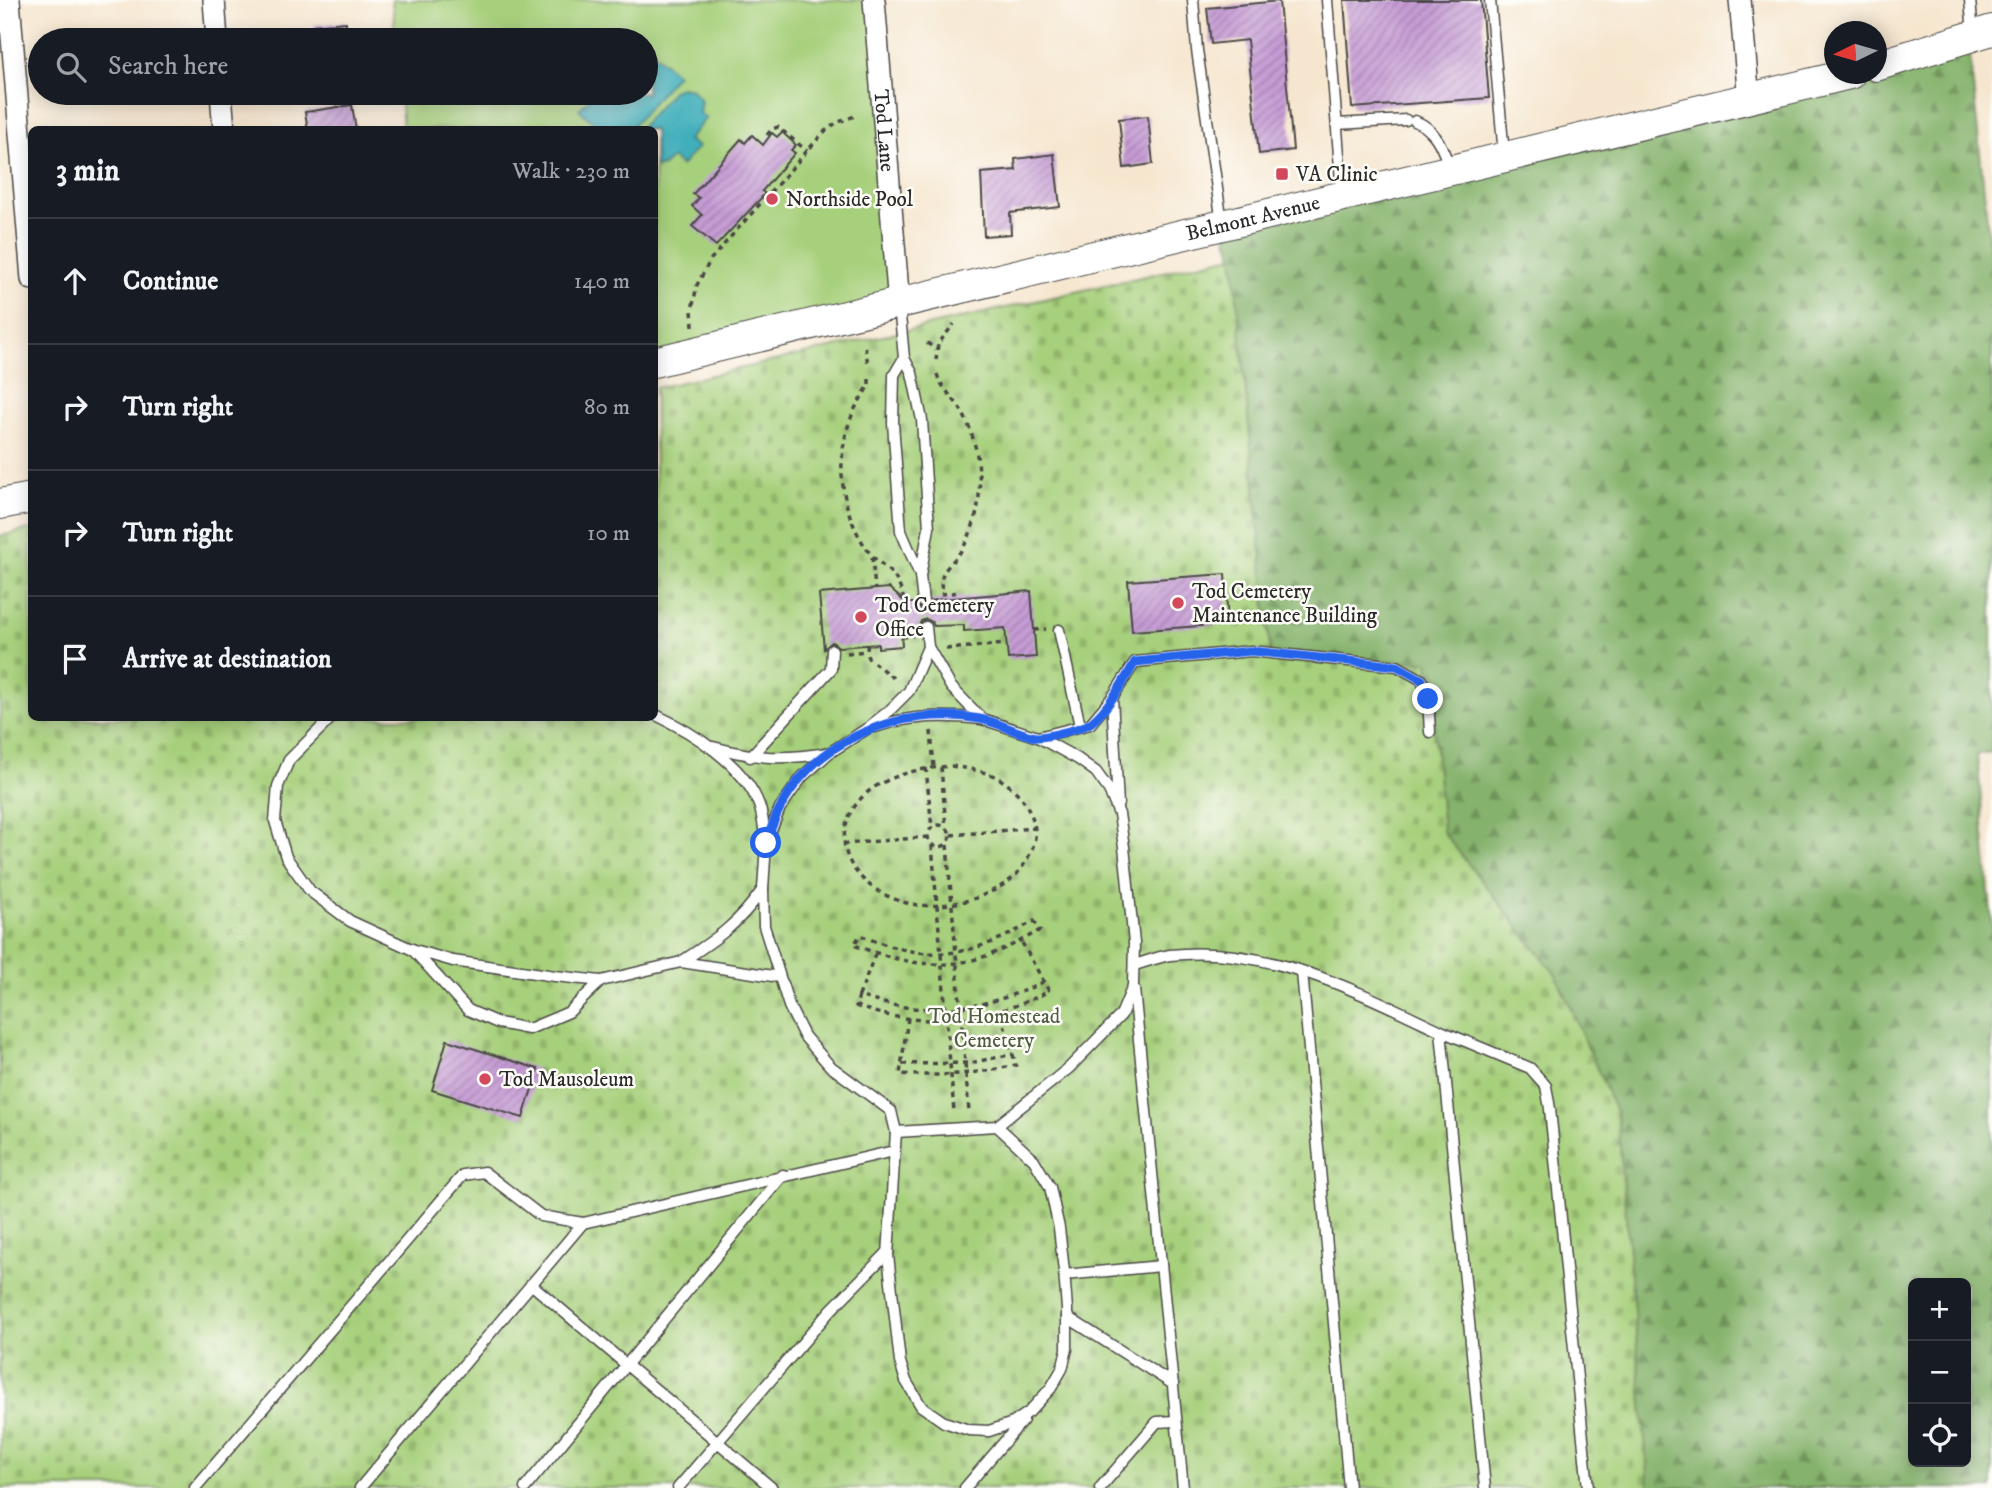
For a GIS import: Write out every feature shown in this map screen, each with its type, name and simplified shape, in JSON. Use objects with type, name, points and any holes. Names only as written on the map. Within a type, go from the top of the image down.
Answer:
[{"type":"main road","points":[[1887,63],[1983,33]]},
{"type":"main road","name":"Belmont Avenue","points":[[658,361],[1824,81]]},
{"type":"main road","points":[[0,504],[28,499]]},
{"type":"street","points":[[9,0],[28,230]]},
{"type":"street","points":[[214,0],[216,28]]},
{"type":"street","name":"Tod Lane","points":[[874,0],[899,305]]},
{"type":"street","points":[[1740,0],[1749,100]]},
{"type":"street","points":[[222,105],[224,126]]},
{"type":"lane","points":[[1194,0],[1196,50],[1223,226]]},
{"type":"lane","points":[[1327,0],[1342,197]]},
{"type":"lane","points":[[1490,0],[1505,158]]},
{"type":"lane","points":[[1970,0],[1983,33]]},
{"type":"lane","points":[[1337,124],[1411,121],[1432,131],[1440,141],[1451,171]]},
{"type":"lane","points":[[899,305],[904,358],[912,373],[922,420],[929,528],[920,576]]},
{"type":"lane","points":[[904,358],[894,375],[901,531],[920,576],[923,602]]},
{"type":"lane","points":[[894,405],[918,403]]},
{"type":"lane","points":[[926,627],[928,647],[951,687],[982,719]]},
{"type":"lane","points":[[1059,630],[1080,726]]},
{"type":"lane","points":[[766,843],[780,808],[802,777],[829,752],[865,730],[889,711],[909,691],[928,647]]},
{"type":"lane","points":[[1038,737],[1090,724],[1112,698],[1135,662],[1251,651],[1397,666],[1422,680],[1428,699],[1430,732]]},
{"type":"lane","points":[[750,757],[831,669],[836,652]]},
{"type":"lane","points":[[1112,698],[1119,814],[1133,943],[1133,986],[1183,1488]]},
{"type":"lane","points":[[865,730],[890,722],[947,715],[982,719],[1038,737],[1096,772],[1109,790],[1119,814]]},
{"type":"lane","points":[[658,716],[710,747],[742,778],[759,805],[766,843],[764,926],[789,1006],[804,1036],[830,1066],[891,1111],[896,1132],[888,1252],[890,1291],[900,1362],[906,1381],[921,1406],[944,1422],[969,1430],[989,1431],[1013,1423],[1029,1412]]},
{"type":"lane","points":[[327,721],[289,760],[278,786],[275,821],[286,857],[310,891],[350,920],[411,949],[453,961],[601,981],[681,962],[723,935],[746,914],[763,889]]},
{"type":"lane","points":[[710,747],[750,757],[787,759],[829,752]]},
{"type":"lane","points":[[411,949],[468,1010],[498,1023],[529,1029],[569,1012],[601,981]]},
{"type":"lane","points":[[1134,965],[1169,955],[1211,955],[1260,960],[1302,972],[1358,992],[1441,1031],[1530,1068],[1546,1086],[1588,1488]]},
{"type":"lane","points":[[681,962],[779,977]]},
{"type":"lane","points":[[1302,972],[1349,1488]]},
{"type":"lane","points":[[896,1132],[998,1126],[1069,1068],[1121,1015],[1133,986]]},
{"type":"lane","points":[[1441,1031],[1485,1488]]},
{"type":"lane","points":[[965,1488],[1051,1388],[1062,1370],[1067,1349],[1064,1275],[1059,1228],[1050,1187],[1034,1160],[998,1126]]},
{"type":"lane","points":[[195,1488],[463,1175],[484,1172],[541,1216],[583,1223],[894,1151]]},
{"type":"lane","points":[[525,1488],[783,1175]]},
{"type":"lane","points":[[360,1488],[583,1223]]},
{"type":"lane","points":[[678,1488],[830,1311],[888,1252]]},
{"type":"lane","points":[[1064,1275],[1161,1266]]},
{"type":"lane","points":[[531,1284],[772,1488]]},
{"type":"lane","points":[[1067,1317],[1173,1384]]},
{"type":"lane","points":[[1100,1488],[1157,1422],[1176,1421]]},
{"type":"path","points":[[695,352],[692,310],[697,285],[711,259],[824,132],[836,123],[855,116]]},
{"type":"path","points":[[767,135],[778,127],[807,151]]},
{"type":"path","points":[[936,359],[936,349],[943,335],[954,324]]},
{"type":"path","points":[[927,343],[936,349]]},
{"type":"path","points":[[865,347],[868,364]]},
{"type":"path","points":[[937,374],[969,427],[978,473],[976,514],[958,556],[945,568],[940,583],[942,594]]},
{"type":"path","points":[[869,379],[869,385],[850,420],[841,464],[842,480],[849,514],[856,531],[872,556],[895,577],[905,603]]},
{"type":"path","points":[[872,556],[875,589]]},
{"type":"path","points":[[939,601],[938,594],[960,592]]},
{"type":"path","points":[[901,637],[907,636],[907,629]]},
{"type":"path","points":[[943,641],[944,649],[1006,644]]},
{"type":"path","points":[[867,645],[868,658],[909,691]]},
{"type":"path","points":[[836,652],[868,651]]},
{"type":"path","points":[[930,716],[934,768]]},
{"type":"path","points":[[941,767],[946,827],[951,835]]},
{"type":"path","points":[[941,767],[975,770],[1012,788],[1026,804],[1034,821],[1035,838],[1020,870],[1002,886],[981,897],[952,904],[906,903],[866,883],[851,866],[844,844],[845,827],[851,811],[865,794],[882,782],[905,773],[941,767]]},
{"type":"path","points":[[926,768],[932,828],[928,837]]},
{"type":"path","points":[[932,828],[937,825],[946,827]]},
{"type":"path","points":[[951,835],[1034,828]]},
{"type":"path","points":[[951,835],[947,845],[970,1128]]},
{"type":"path","points":[[844,844],[928,837]]},
{"type":"path","points":[[928,837],[932,845],[955,1128]]},
{"type":"path","points":[[932,845],[939,848],[947,845]]},
{"type":"path","points":[[1034,921],[1040,930],[1004,950],[957,963],[920,964],[893,959],[855,945],[860,934],[916,953],[956,952],[1000,940],[1034,921]]},
{"type":"path","points":[[1000,940],[1004,950]]},
{"type":"path","points":[[876,953],[856,1006],[898,1017],[961,1019],[1000,1011],[1049,991],[1021,941]]},
{"type":"path","points":[[893,959],[895,948]]},
{"type":"path","points":[[859,996],[899,1006],[946,1010],[1006,998],[1043,982]]},
{"type":"path","points":[[1006,998],[1009,1008]]},
{"type":"path","points":[[898,1017],[899,1006]]},
{"type":"path","points":[[908,1018],[900,1074],[966,1074],[1016,1065],[1000,1011]]},
{"type":"path","points":[[901,1064],[965,1064],[1013,1054]]},
{"type":"green space","name":"Northside Pool","points":[[392,0],[874,0],[899,305],[658,361],[658,126],[403,126],[401,105],[658,105],[658,28],[395,28]]},
{"type":"green space","points":[[1968,37],[1992,267],[1992,752],[1977,754],[1992,927],[1992,1488],[1649,1488],[1617,1114],[1556,975],[1443,832],[1428,662],[1271,661],[1233,256],[1223,226],[1749,100],[1824,78],[1824,84],[1887,84],[1887,60]]},
{"type":"green space","name":"Tod Homestead Cemetery","points":[[1233,256],[1271,661],[1428,662],[1443,832],[1556,975],[1617,1114],[1649,1488],[0,1488],[0,536],[28,530],[28,721],[658,721],[658,387]]},
{"type":"water","points":[[658,57],[677,74],[658,96]]},
{"type":"water","points":[[680,87],[692,89],[701,100],[699,113],[706,118],[688,140],[698,147],[681,166],[672,158],[658,167],[658,126],[642,126],[673,90]]},
{"type":"water","points":[[583,105],[651,105],[633,126],[598,126],[579,110]]},
{"type":"building","points":[[1344,0],[1481,0],[1489,98],[1352,108]]},
{"type":"building","points":[[1279,1],[1293,150],[1259,154],[1247,40],[1211,44],[1207,8]]},
{"type":"building","points":[[346,22],[346,28],[314,28],[314,25]]},
{"type":"building","points":[[352,105],[355,126],[307,126],[305,112]]},
{"type":"building","points":[[1148,116],[1153,164],[1124,168],[1119,119]]},
{"type":"building","points":[[782,132],[796,145],[791,150],[795,153],[762,191],[765,194],[716,246],[692,226],[702,215],[692,206],[699,198],[693,194],[741,139],[745,143],[752,135],[763,145],[772,133],[777,137]]},
{"type":"building","points":[[1054,154],[1060,207],[1010,213],[1011,234],[984,236],[981,173],[1016,170],[1015,159]]},
{"type":"building","name":"Tod Cemetery Maintenance Building","points":[[1225,574],[1228,624],[1132,631],[1128,581]]},
{"type":"building","points":[[889,588],[906,603],[915,603],[923,610],[928,608],[931,601],[942,599],[1031,591],[1036,657],[1008,659],[1005,628],[964,631],[964,625],[934,626],[926,619],[921,621],[918,628],[901,630],[902,646],[878,648],[878,644],[839,647],[832,642],[824,649],[819,594]]},
{"type":"building","name":"Tod Mausoleum","points":[[447,1040],[538,1069],[523,1118],[432,1090]]},
{"type":"place","name":"VA Clinic","points":[[1282,174]]},
{"type":"place","name":"Northside Pool","points":[[772,199]]},
{"type":"place","name":"Tod Cemetery Maintenance Building","points":[[1178,603]]},
{"type":"place","name":"Tod Cemetery Office","points":[[861,617]]},
{"type":"place","name":"Tod Mausoleum","points":[[485,1079]]},
{"type":"route","points":[[766,843],[780,808],[802,777],[829,752],[865,730],[910,718],[947,715],[982,719],[1038,737],[1090,724],[1112,698],[1135,662],[1251,651],[1397,666],[1422,680],[1428,699]]}]
